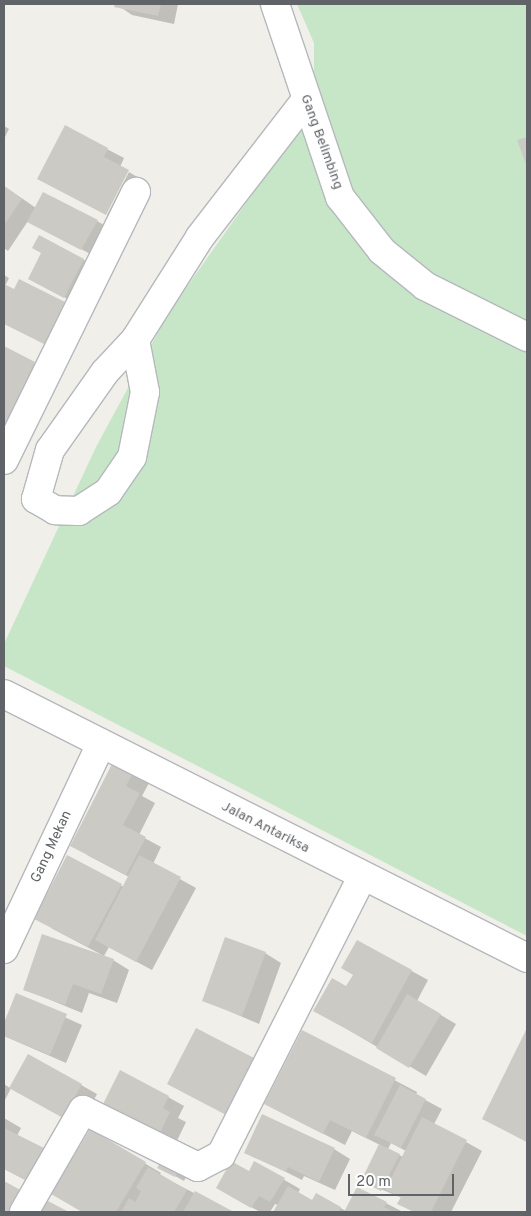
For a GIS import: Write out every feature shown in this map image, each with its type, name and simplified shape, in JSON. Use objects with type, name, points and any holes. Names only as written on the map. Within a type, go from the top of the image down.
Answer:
[{"type":"street","name":"Gang Belimbing","points":[[275,4],[305,101],[340,197],[382,252],[425,286],[527,337]]},
{"type":"street","points":[[135,340],[145,392],[132,457],[108,492],[79,511],[55,510],[36,499],[50,450],[105,372],[135,340],[200,237],[305,101]]},
{"type":"street","points":[[4,460],[136,192]]},
{"type":"street","name":"Jalan Antariksa","points":[[4,694],[362,877],[527,958]]},
{"type":"street","name":"Gang Mekan","points":[[4,949],[101,744]]},
{"type":"street","points":[[24,1212],[83,1110],[198,1167],[221,1155],[362,877]]},
{"type":"green space","points":[[297,4],[527,4],[527,936],[4,666],[4,644],[96,447],[169,312],[314,107],[314,43]]},
{"type":"building","points":[[115,4],[161,4],[158,16],[114,7]]},
{"type":"building","points":[[65,125],[108,148],[104,157],[129,170],[106,215],[37,179]]},
{"type":"building","points":[[527,137],[527,167],[517,140]]},
{"type":"building","points":[[4,186],[22,199],[4,225]]},
{"type":"building","points":[[43,192],[98,220],[81,250],[27,222]]},
{"type":"building","points":[[39,235],[84,259],[64,298],[28,279],[41,253],[32,248]]},
{"type":"building","points":[[19,279],[73,306],[52,348],[4,324],[4,284],[14,289]]},
{"type":"building","points":[[4,346],[35,362],[4,427]]},
{"type":"building","points":[[114,760],[134,771],[126,786],[140,793],[123,825],[146,837],[126,875],[70,846]]},
{"type":"building","points":[[67,855],[122,884],[88,947],[34,919]]},
{"type":"building","points":[[139,855],[181,877],[136,962],[95,940]]},
{"type":"building","points":[[42,934],[114,959],[101,994],[73,984],[65,1005],[23,990]]},
{"type":"building","points":[[225,937],[266,952],[242,1016],[202,1001]]},
{"type":"building","points":[[357,940],[412,970],[372,1043],[313,1011],[332,978],[346,986],[353,975],[341,968]]},
{"type":"building","points":[[16,993],[67,1014],[50,1055],[4,1036],[4,1023]]},
{"type":"building","points":[[407,994],[441,1014],[409,1068],[376,1048]]},
{"type":"building","points":[[196,1028],[260,1061],[230,1117],[167,1084]]},
{"type":"building","points":[[527,1028],[527,1142],[482,1119]]},
{"type":"building","points":[[302,1030],[396,1078],[366,1138],[330,1120],[323,1134],[264,1104]]},
{"type":"building","points":[[28,1054],[82,1084],[63,1118],[9,1088]]},
{"type":"building","points":[[120,1070],[169,1096],[163,1108],[170,1112],[158,1137],[101,1108]]},
{"type":"building","points":[[400,1085],[426,1099],[401,1148],[374,1135]]},
{"type":"building","points":[[262,1114],[335,1148],[319,1182],[288,1167],[286,1172],[244,1153]]},
{"type":"building","points":[[422,1117],[467,1140],[431,1212],[414,1212],[397,1204],[401,1197],[385,1190]]},
{"type":"building","points":[[4,1128],[50,1151],[33,1184],[4,1169]]},
{"type":"building","points":[[90,1129],[146,1162],[116,1212],[82,1212],[51,1194]]},
{"type":"building","points":[[379,1144],[400,1154],[381,1191],[361,1181]]},
{"type":"building","points":[[163,1158],[183,1162],[175,1177],[157,1168]]},
{"type":"building","points":[[231,1161],[249,1171],[254,1161],[285,1178],[270,1202],[259,1196],[251,1208],[216,1188]]},
{"type":"building","points":[[148,1167],[187,1190],[174,1212],[121,1212],[129,1198],[135,1202],[141,1191],[136,1188]]},
{"type":"building","points":[[4,1181],[26,1193],[17,1212],[4,1212]]},
{"type":"building","points":[[288,1186],[312,1200],[316,1193],[341,1207],[339,1212],[273,1212]]},
{"type":"building","points":[[357,1187],[387,1202],[384,1207],[394,1212],[344,1212]]},
{"type":"building","points":[[195,1191],[234,1212],[183,1212]]},
{"type":"building","points":[[46,1200],[69,1212],[40,1212]]}]
